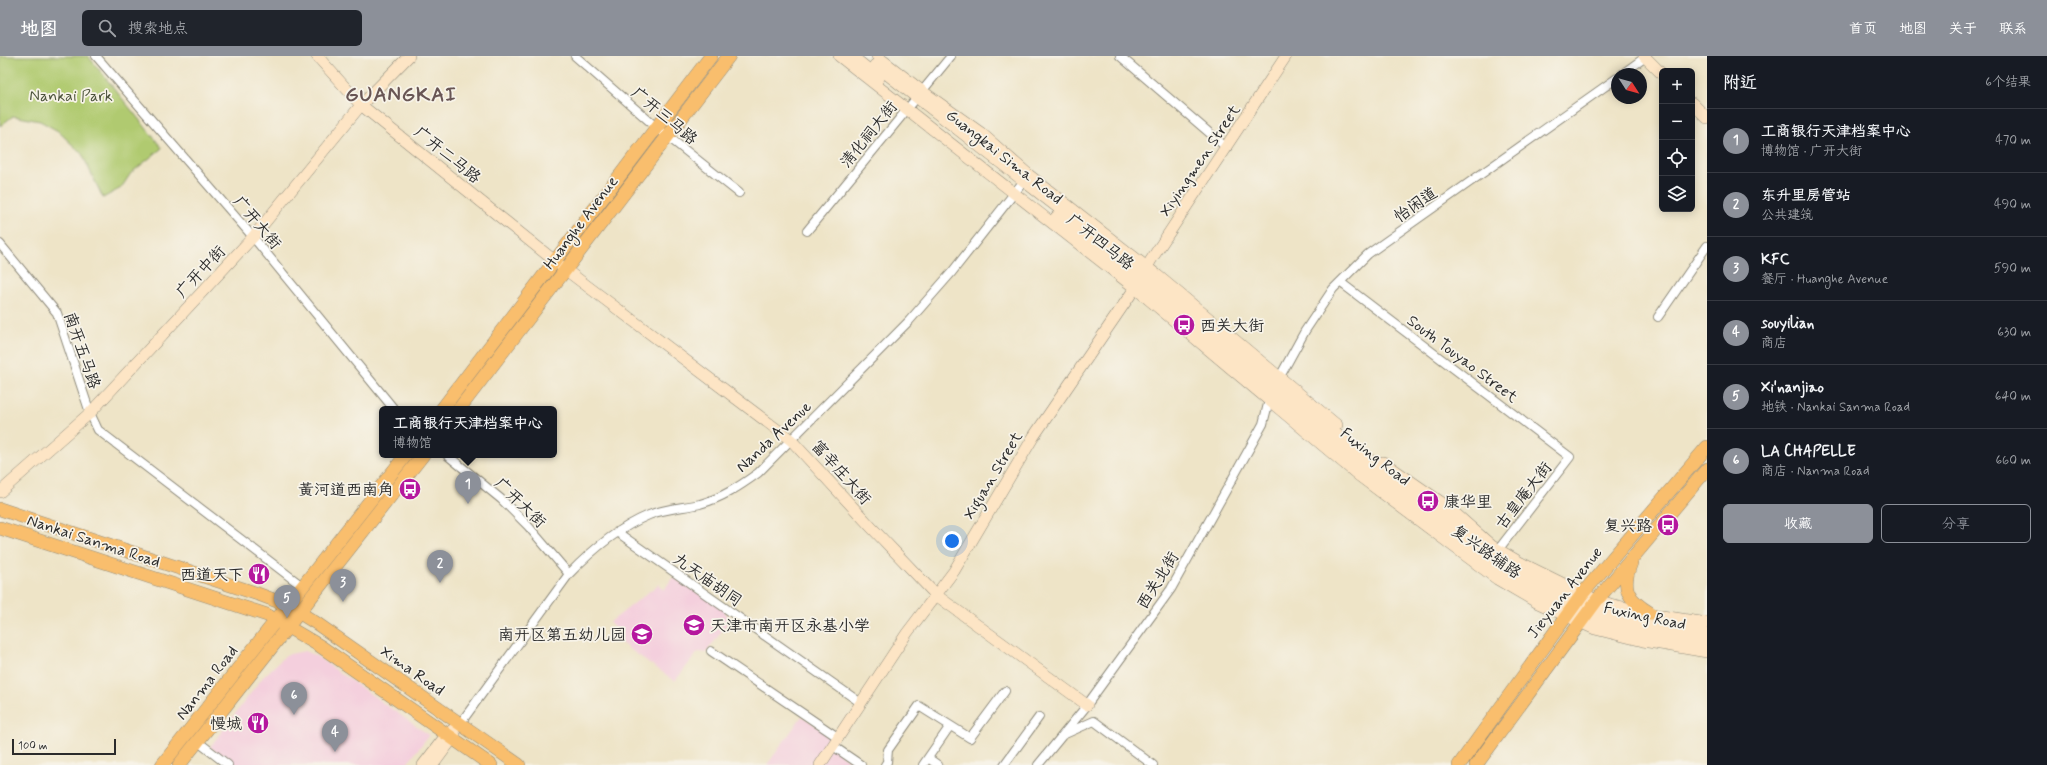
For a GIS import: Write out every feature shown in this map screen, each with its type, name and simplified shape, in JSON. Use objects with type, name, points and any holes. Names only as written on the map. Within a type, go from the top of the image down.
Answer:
[{"type":"main road","name":"Huanghe Avenue","points":[[444,406],[554,260],[711,56]]},
{"type":"main road","name":"Huanghe Avenue","points":[[461,406],[729,56]]},
{"type":"main road","name":"Jieyuan Avenue","points":[[1459,765],[1573,605],[1707,447]]},
{"type":"main road","points":[[276,620],[404,458]]},
{"type":"main road","points":[[300,613],[422,458]]},
{"type":"main road","name":"Jieyuan Avenue","points":[[1476,765],[1588,612],[1707,469]]},
{"type":"main road","name":"Nankai Sanma Road","points":[[0,509],[258,594],[287,605]]},
{"type":"main road","name":"Nankai Sanma Road","points":[[0,528],[236,604],[276,620],[289,627]]},
{"type":"main road","points":[[1637,552],[1627,575],[1626,590],[1635,603],[1650,613]]},
{"type":"main road","name":"Xima Road","points":[[287,605],[519,765]]},
{"type":"main road","name":"Nanma Road","points":[[179,765],[300,613]]},
{"type":"main road","name":"Nanma Road","points":[[162,765],[276,620]]},
{"type":"main road","name":"Xima Road","points":[[289,627],[492,765]]},
{"type":"street","name":"广开大街","points":[[96,56],[253,237],[392,406]]},
{"type":"street","name":"广开二马路","points":[[317,56],[361,105],[566,270]]},
{"type":"street","name":"广开中街","points":[[0,492],[90,413],[253,237],[361,105],[409,56]]},
{"type":"street","name":"广开三马路","points":[[575,56],[656,127],[739,193]]},
{"type":"street","points":[[839,56],[914,100],[981,133],[1021,184],[1141,278]]},
{"type":"street","name":"Guangkai Sima Road","points":[[852,56],[914,100],[1141,278]]},
{"type":"street","name":"Guangkai Sima Road","points":[[864,56],[914,100]]},
{"type":"street","points":[[877,56],[914,100]]},
{"type":"street","name":"清化祠大街","points":[[808,232],[951,56]]},
{"type":"street","points":[[1120,56],[1227,148]]},
{"type":"street","name":"Xiyingmen Street","points":[[1141,278],[1286,56]]},
{"type":"street","points":[[1630,68],[1645,56],[1659,71]]},
{"type":"street","name":"怡闲道","points":[[1274,389],[1305,332],[1340,282],[1368,254],[1611,82]]},
{"type":"street","points":[[1693,104],[1707,118]]},
{"type":"street","name":"Nanda Avenue","points":[[460,724],[569,574],[599,544],[648,515],[668,509],[699,504],[718,498],[740,486],[758,473],[909,321],[952,272],[1021,184]]},
{"type":"street","name":"南开五马路","points":[[0,244],[57,313],[90,413],[98,430],[302,586]]},
{"type":"street","points":[[1658,317],[1707,246]]},
{"type":"street","name":"富辛庄大街","points":[[566,270],[791,440],[872,528],[936,594],[1086,706]]},
{"type":"street","name":"Fuxing Road","points":[[1141,278],[1274,389],[1492,555],[1610,626],[1637,632],[1707,643]]},
{"type":"street","name":"复兴路辅路","points":[[1141,278],[1212,355],[1274,389],[1376,456],[1448,507],[1498,550],[1573,605]]},
{"type":"street","name":"复兴路辅路","points":[[1141,278],[1274,389],[1358,475],[1496,579],[1573,605],[1588,612],[1610,634],[1707,652]]},
{"type":"street","name":"Xiguan Street","points":[[820,765],[907,633],[954,571],[1038,430],[1141,278]]},
{"type":"street","name":"South Touyao Street","points":[[1340,282],[1570,457]]},
{"type":"street","name":"Fuxing Road","points":[[1274,389],[1346,454],[1481,557],[1544,596],[1573,605]]},
{"type":"street","name":"西关北街","points":[[1038,765],[1086,706],[1171,589],[1263,424],[1274,389]]},
{"type":"street","name":"古皇庵大街","points":[[1498,550],[1570,457]]},
{"type":"street","name":"广开大街","points":[[451,458],[501,499],[528,526],[569,574]]},
{"type":"street","name":"九天庙胡同","points":[[617,532],[861,703]]},
{"type":"street","points":[[1481,557],[1496,579]]},
{"type":"street","name":"Fuxing Road","points":[[1588,612],[1622,620],[1707,634]]},
{"type":"street","name":"复兴路辅路","points":[[1588,612],[1650,613],[1707,623]]},
{"type":"street","points":[[711,651],[836,742],[861,765]]},
{"type":"street","points":[[885,765],[887,762],[888,750],[919,706],[970,738],[1005,691]]},
{"type":"street","points":[[1004,765],[1039,717]]},
{"type":"street","points":[[1063,736],[1094,721],[1153,765]]},
{"type":"street","points":[[423,765],[460,724]]},
{"type":"street","points":[[923,765],[950,726]]},
{"type":"street","points":[[433,765],[450,736]]},
{"type":"street","points":[[198,741],[228,765]]},
{"type":"street","points":[[928,758],[938,765]]},
{"type":"shaded area","name":"天津市南开区永基小学","points":[[673,577],[726,610],[724,613],[731,618],[706,653],[698,652],[675,681],[611,636],[618,630],[609,623],[659,584],[664,590]]},
{"type":"shaded area","points":[[305,651],[316,656],[429,735],[406,765],[233,765],[210,747],[263,677],[284,657],[290,654]]},
{"type":"shaded area","points":[[802,716],[834,738],[841,755],[856,765],[767,765]]},
{"type":"green space","name":"Nankai Park","points":[[0,56],[88,56],[162,148],[131,173],[121,188],[103,198],[82,154],[58,131],[40,121],[13,116],[0,126]]},
{"type":"place","name":"西关大街","points":[[1184,325]]},
{"type":"place","name":"黄河道西南角","points":[[410,489]]},
{"type":"place","name":"康华里","points":[[1428,501]]},
{"type":"place","name":"工商银行天津档案中心","points":[[468,504]]},
{"type":"place","name":"复兴路","points":[[1668,525]]},
{"type":"place","name":"西道天下","points":[[259,574]]},
{"type":"place","name":"东升里房管站","points":[[440,583]]},
{"type":"place","name":"KFC","points":[[343,602]]},
{"type":"place","name":"Xi'nanjiao","points":[[287,618]]},
{"type":"place","name":"天津市南开区永基小学","points":[[694,625]]},
{"type":"place","name":"南开区第五幼儿园","points":[[642,634]]},
{"type":"place","name":"LA CHAPELLE","points":[[294,715]]},
{"type":"place","name":"慢城","points":[[258,723]]},
{"type":"place","name":"souyilian","points":[[335,752]]},
{"type":"district","name":"GUANGKAI","points":[[401,94]]}]
